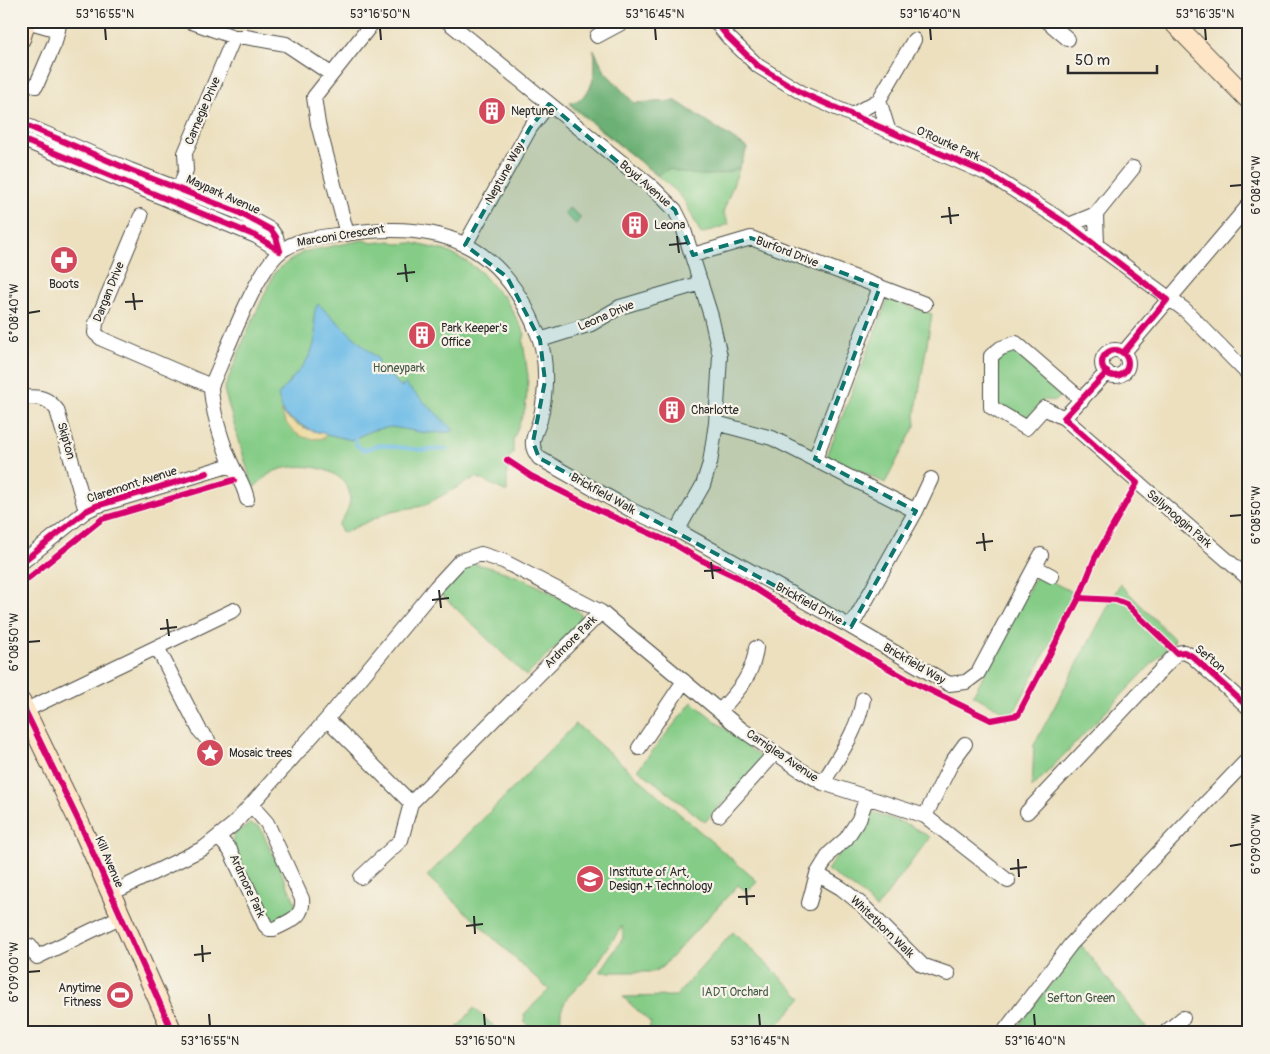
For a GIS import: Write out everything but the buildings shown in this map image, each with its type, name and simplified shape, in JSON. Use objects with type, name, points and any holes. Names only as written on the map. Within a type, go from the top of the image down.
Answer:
[{"type":"main road","points":[[21,38],[27,21]]},
{"type":"main road","points":[[1172,21],[1249,100]]},
{"type":"main road","name":"Kill Avenue","points":[[24,706],[173,1033]]},
{"type":"street","points":[[27,21],[59,26],[36,86]]},
{"type":"street","points":[[189,21],[234,37],[246,37],[286,44],[331,74]]},
{"type":"street","points":[[347,234],[314,105],[314,97],[374,21]]},
{"type":"street","name":"Boyd Avenue","points":[[446,21],[652,187],[675,210],[693,255],[720,356],[716,422],[710,463],[703,485],[677,531]]},
{"type":"street","points":[[597,36],[625,21]]},
{"type":"street","name":"O'Rourke Park","points":[[715,21],[728,37],[758,66],[804,94],[990,175],[1068,225],[1167,300]]},
{"type":"street","points":[[1047,21],[1068,38]]},
{"type":"street","name":"Carnegie Drive","points":[[180,187],[186,170],[185,153],[234,37]]},
{"type":"street","points":[[852,115],[879,100],[914,40]]},
{"type":"street","points":[[879,100],[888,129]]},
{"type":"street","name":"Neptune Way","points":[[465,245],[530,128],[550,104]]},
{"type":"street","name":"Maypark Avenue","points":[[21,123],[256,236],[280,252]]},
{"type":"street","name":"Maypark Avenue","points":[[21,140],[128,176],[180,187],[238,212],[271,230],[276,237],[280,252]]},
{"type":"street","points":[[1068,225],[1096,214],[1133,168]]},
{"type":"street","points":[[1064,418],[1107,372],[1118,376],[1125,371],[1129,362],[1124,352],[1249,205]]},
{"type":"street","points":[[1096,214],[1097,246]]},
{"type":"street","name":"Dargan Drive","points":[[140,216],[96,324],[95,333],[102,340],[211,386]]},
{"type":"street","name":"Marconi Crescent","points":[[211,386],[264,273],[280,252],[300,242],[378,229],[410,229],[432,233],[465,245],[507,278],[528,310],[540,340],[545,381],[540,417],[532,442],[534,451]]},
{"type":"street","name":"Burford Drive","points":[[693,255],[751,238],[925,304]]},
{"type":"street","name":"Leona Drive","points":[[540,340],[591,324],[620,307],[701,283]]},
{"type":"street","points":[[815,459],[880,287]]},
{"type":"street","points":[[1167,300],[1185,310],[1249,375]]},
{"type":"street","name":"Sallynoggin Park","points":[[1082,400],[1016,343],[1001,348],[991,356],[991,407],[1026,428],[1044,408],[1064,418],[1249,579]]},
{"type":"street","points":[[211,386],[211,395],[231,465],[241,479],[247,499]]},
{"type":"street","name":"Skipton","points":[[21,398],[42,397],[51,401],[57,410],[86,511]]},
{"type":"street","points":[[716,422],[772,438],[916,511]]},
{"type":"street","name":"Brickfield Walk","points":[[534,451],[539,458],[633,512],[677,531]]},
{"type":"street","name":"Claremont Avenue","points":[[21,563],[86,511],[96,506],[231,465]]},
{"type":"street","name":"Brickfield Drive","points":[[677,531],[851,627],[916,511],[931,479]]},
{"type":"street","name":"Ardmore Park","points":[[110,894],[204,848],[219,838],[252,806],[460,561],[481,554],[503,561],[601,612],[411,802]]},
{"type":"street","name":"Brickfield Way","points":[[851,627],[950,684],[966,682],[978,672],[1038,561],[1052,576]]},
{"type":"street","points":[[24,706],[157,648],[234,610]]},
{"type":"street","name":"Carriglea Avenue","points":[[601,612],[720,711],[775,753],[823,783],[925,816],[1008,881]]},
{"type":"street","points":[[157,648],[200,731],[208,740]]},
{"type":"street","points":[[720,711],[745,684],[755,663],[756,648]]},
{"type":"street","name":"Sefton","points":[[1027,812],[1177,653],[1184,652],[1192,656],[1249,708]]},
{"type":"street","points":[[639,748],[684,681]]},
{"type":"street","points":[[823,783],[848,740],[861,712],[863,699]]},
{"type":"street","points":[[327,719],[411,802],[400,840],[361,877]]},
{"type":"street","points":[[925,816],[952,762],[965,744]]},
{"type":"street","points":[[719,816],[775,753]]},
{"type":"street","points":[[1003,1033],[1071,944],[1249,758]]},
{"type":"street","points":[[809,902],[817,874],[830,853],[846,839],[859,819],[867,797]]},
{"type":"street","name":"Ardmore Park","points":[[219,838],[230,850],[265,925],[269,929],[274,929],[300,916],[303,909],[302,899],[267,823],[252,806]]},
{"type":"street","name":"Whitethorn Walk","points":[[817,874],[841,888],[861,904],[922,965],[948,974]]},
{"type":"street","points":[[30,946],[37,957],[120,917]]},
{"type":"street","points":[[1166,1033],[1183,1018]]},
{"type":"highlighted area","points":[[549,104],[675,210],[693,255],[751,238],[880,287],[815,459],[916,511],[851,627],[539,458],[533,442],[545,381],[540,340],[507,277],[465,245],[530,128]]},
{"type":"green space","points":[[594,50],[605,72],[634,103],[676,101],[747,148],[723,212],[729,224],[701,234],[684,200],[675,190],[573,108],[570,103],[584,96],[592,82],[595,66]]},
{"type":"green space","points":[[594,50],[605,72],[634,103],[676,101],[747,148],[740,167],[714,175],[696,175],[669,169],[657,175],[645,166],[570,103],[584,96],[589,90],[594,75]]},
{"type":"green space","points":[[569,208],[581,217],[576,224],[564,214]]},
{"type":"green space","name":"Honeypark","points":[[363,240],[372,243],[391,241],[397,244],[412,243],[446,251],[466,261],[481,272],[500,295],[504,296],[525,334],[523,342],[528,376],[527,393],[525,409],[513,440],[513,453],[507,460],[507,492],[476,477],[423,506],[391,511],[343,533],[338,525],[348,509],[350,495],[345,484],[336,475],[323,469],[291,467],[272,472],[253,488],[224,390],[247,332],[275,272],[303,252]]},
{"type":"green space","points":[[888,299],[932,314],[915,416],[916,424],[885,483],[860,471],[851,471],[827,456]]},
{"type":"green space","points":[[1017,350],[1063,393],[1056,401],[1044,400],[1026,419],[1020,419],[997,406],[997,359],[1003,352]]},
{"type":"green space","points":[[470,563],[499,570],[528,581],[557,596],[581,614],[579,625],[526,676],[440,593]]},
{"type":"green space","points":[[1037,574],[1076,594],[1012,716],[973,695]]},
{"type":"green space","points":[[1120,584],[1175,640],[1032,788],[1034,745]]},
{"type":"green space","points":[[692,702],[764,760],[705,822],[638,769]]},
{"type":"green space","points":[[576,724],[757,881],[747,892],[738,885],[662,967],[653,972],[600,972],[623,938],[622,926],[591,973],[566,999],[561,1011],[560,1033],[535,1033],[525,1023],[524,1014],[549,990],[427,876]]},
{"type":"green space","points":[[872,812],[909,825],[930,837],[876,909],[862,894],[827,870],[862,828]]},
{"type":"green space","points":[[250,824],[260,827],[296,904],[293,911],[277,920],[266,917],[232,842],[234,834]]},
{"type":"green space","name":"IADT Orchard","points":[[733,932],[802,998],[770,1033],[656,1033],[649,1027],[651,1023],[623,997],[676,996]]},
{"type":"green space","name":"Sefton Green","points":[[1081,945],[1150,1033],[1013,1033]]},
{"type":"green space","points":[[474,1008],[501,1033],[453,1033]]},
{"type":"sand","points":[[281,411],[289,420],[301,426],[320,433],[326,433],[324,438],[309,438],[296,434],[287,424]]},
{"type":"water","points":[[318,304],[379,360],[376,364],[402,387],[405,384],[454,430],[451,432],[425,433],[392,427],[373,430],[351,440],[310,430],[284,415],[278,396],[310,355],[315,339],[314,313]]},
{"type":"waterway","points":[[355,438],[357,446],[364,450],[379,445],[422,450],[447,449]]},
{"type":"cycle path","points":[[715,21],[728,37],[758,66],[804,94],[990,175],[1069,225],[1167,300],[1124,352]]},
{"type":"cycle path","points":[[21,123],[130,170],[238,212],[271,230],[276,237],[280,251]]},
{"type":"cycle path","points":[[21,139],[256,236],[280,251]]},
{"type":"cycle path","points":[[1115,350],[1124,354],[1128,363],[1124,372],[1115,376],[1106,372],[1102,363],[1106,354],[1115,350]]},
{"type":"cycle path","points":[[507,460],[531,476],[598,510],[674,544],[699,559],[737,577],[807,622],[909,680],[991,720],[1018,715],[1079,598],[1095,558],[1137,483],[1064,418],[1107,372]]},
{"type":"cycle path","points":[[21,563],[86,511],[96,506],[207,473]]},
{"type":"cycle path","points":[[21,584],[102,519],[234,480]]},
{"type":"cycle path","points":[[1079,598],[1116,600],[1126,604],[1177,653],[1184,652],[1192,656],[1249,708]]},
{"type":"cycle path","points":[[21,702],[81,826],[173,1033]]},
{"type":"place","name":"Neptune","points":[[492,111]]},
{"type":"place","name":"Leona","points":[[635,225]]},
{"type":"place","name":"Boots","points":[[64,260]]},
{"type":"place","name":"Park Keeper's Office","points":[[422,335]]},
{"type":"place","name":"Charlotte","points":[[672,410]]},
{"type":"place","name":"Mosaic trees","points":[[210,753]]},
{"type":"place","name":"Institute of Art, Design + Technology","points":[[590,879]]},
{"type":"place","name":"Anytime Fitness","points":[[120,995]]}]
